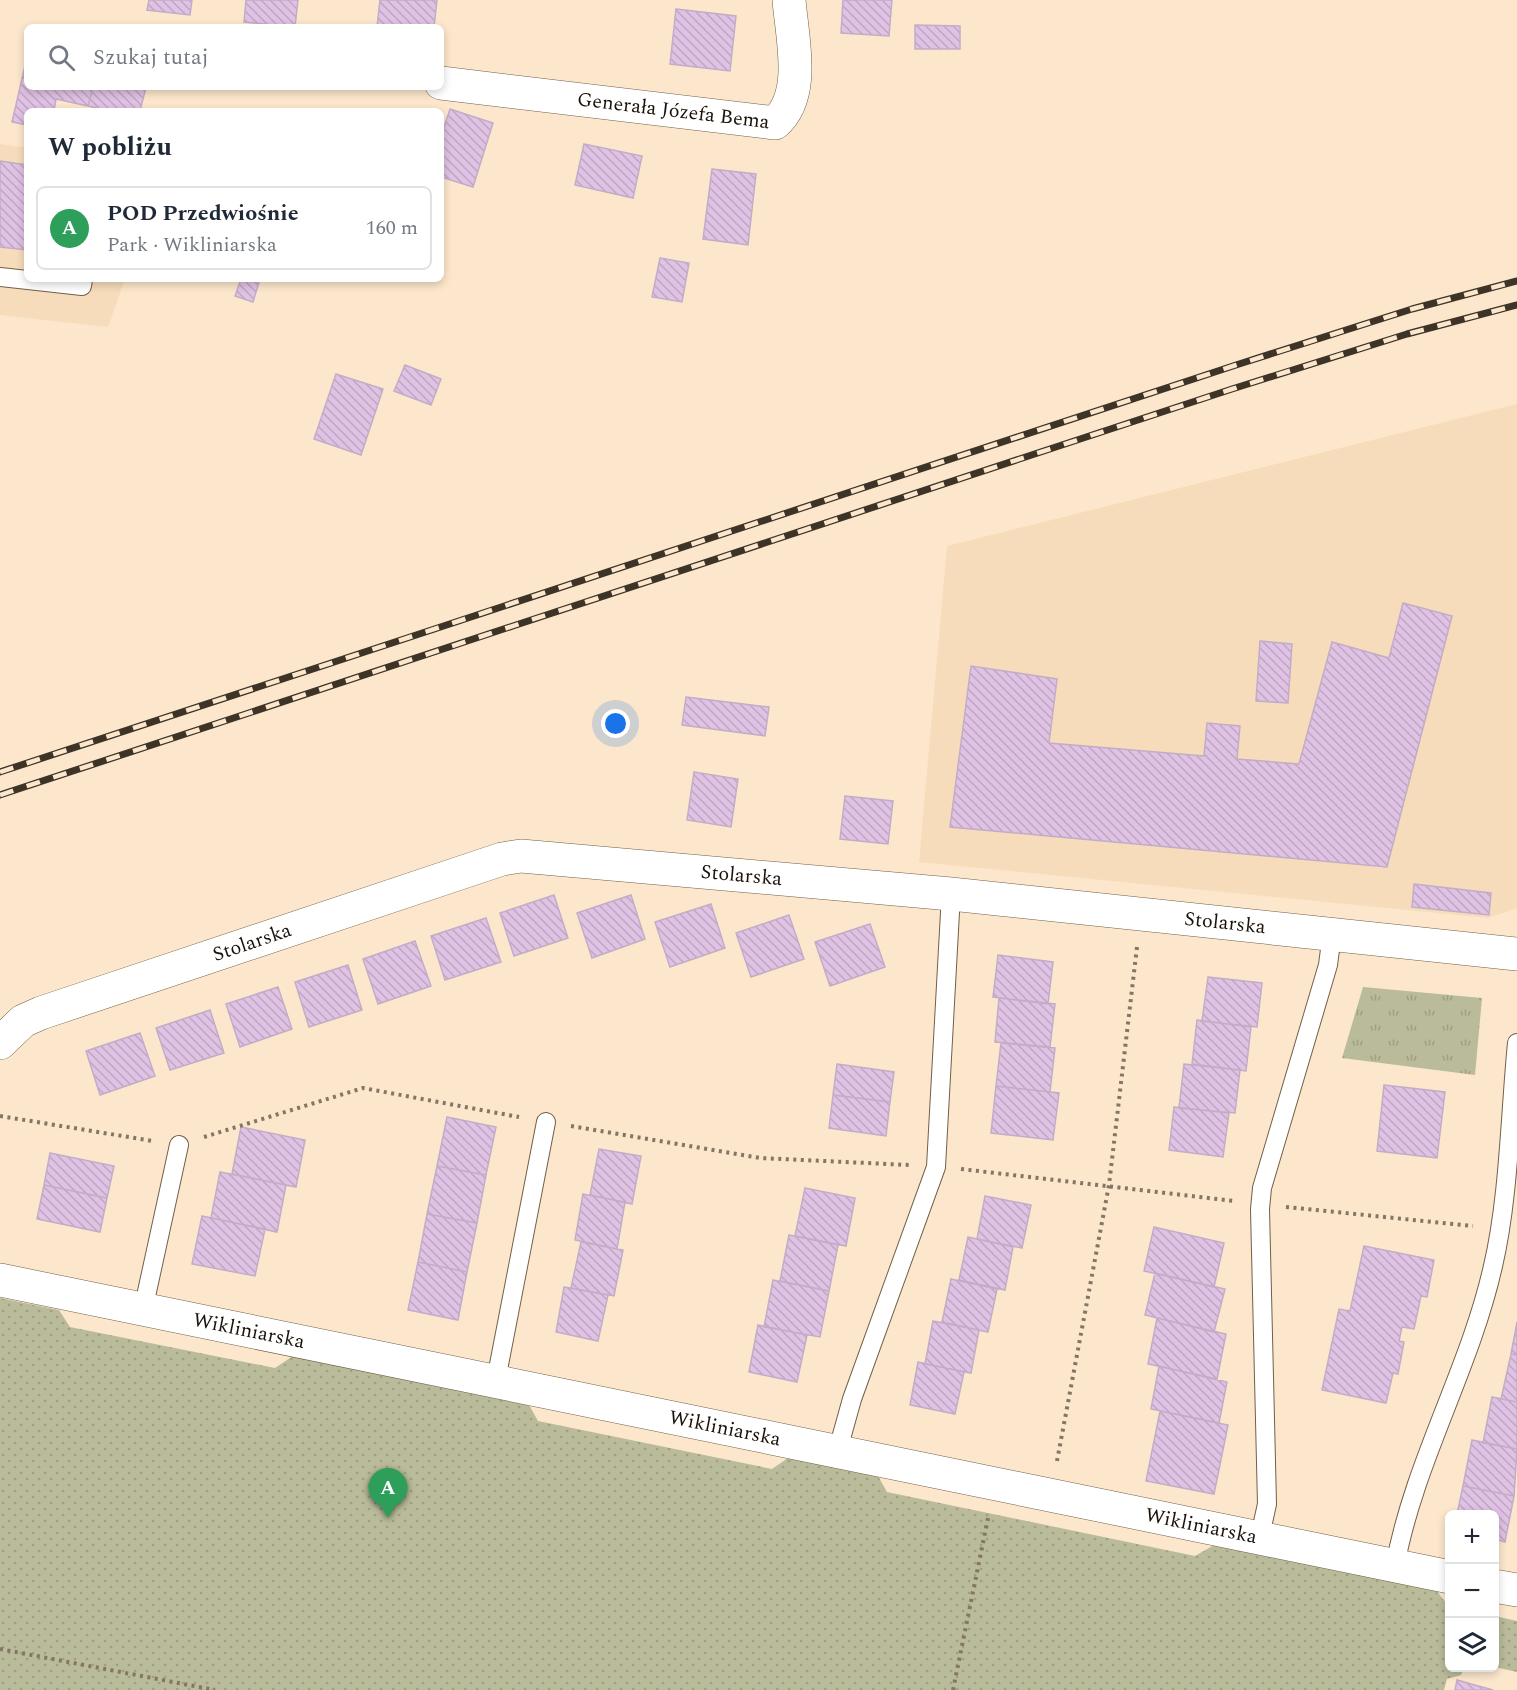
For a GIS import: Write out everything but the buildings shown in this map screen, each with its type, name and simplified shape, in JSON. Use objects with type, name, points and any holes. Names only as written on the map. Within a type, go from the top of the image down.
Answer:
[{"type":"street","name":"Generała Józefa Bema","points":[[444,82],[775,123],[788,112],[795,73],[789,0]]},
{"type":"street","name":"Stolarska","points":[[0,1043],[23,1021],[41,1013],[502,859],[520,856],[951,894],[1517,954]]},
{"type":"street","name":"Wikliniarska","points":[[0,1280],[496,1380],[837,1453],[1260,1536],[1445,1576]]},
{"type":"street","points":[[1499,1587],[1517,1590]]},
{"type":"lane","points":[[0,277],[24,280]]},
{"type":"lane","points":[[46,282],[82,286],[83,282]]},
{"type":"lane","points":[[837,1453],[852,1399],[936,1167],[951,894]]},
{"type":"lane","points":[[1260,1536],[1267,1503],[1261,1205],[1267,1165],[1328,965],[1332,934]]},
{"type":"lane","points":[[1395,1566],[1403,1526],[1477,1321],[1493,1266],[1500,1228],[1517,1043]]},
{"type":"lane","points":[[496,1380],[546,1122]]},
{"type":"lane","points":[[143,1310],[179,1145]]},
{"type":"path","points":[[1051,1496],[1109,1185],[1141,913]]},
{"type":"path","points":[[0,1116],[179,1145],[363,1088],[760,1158],[936,1167],[1109,1185],[1261,1205],[1500,1228]]},
{"type":"path","points":[[953,1690],[996,1485]]},
{"type":"path","points":[[0,1649],[215,1690]]},
{"type":"shaded area","points":[[0,144],[24,148],[24,282],[124,282],[108,327],[0,315]]},
{"type":"shaded area","points":[[1517,404],[1517,908],[1488,918],[919,862],[947,546]]},
{"type":"green space","points":[[1363,987],[1482,998],[1475,1075],[1342,1058]]},
{"type":"green space","points":[[0,1298],[59,1310],[70,1327],[275,1368],[293,1356],[529,1405],[538,1421],[772,1469],[788,1458],[878,1476],[887,1492],[1195,1556],[1214,1545],[1436,1590],[1445,1602],[1445,1672],[1462,1672],[1461,1675],[1447,1679],[1444,1690],[0,1690]]},
{"type":"green space","points":[[1499,1617],[1517,1621],[1517,1672],[1499,1668]]},
{"type":"railway","points":[[0,772],[1236,365],[1412,309],[1517,281]]},
{"type":"railway","points":[[0,795],[1232,389],[1407,334],[1517,305]]},
{"type":"place","name":"POD Przedwiośnie","points":[[388,1518]]}]
